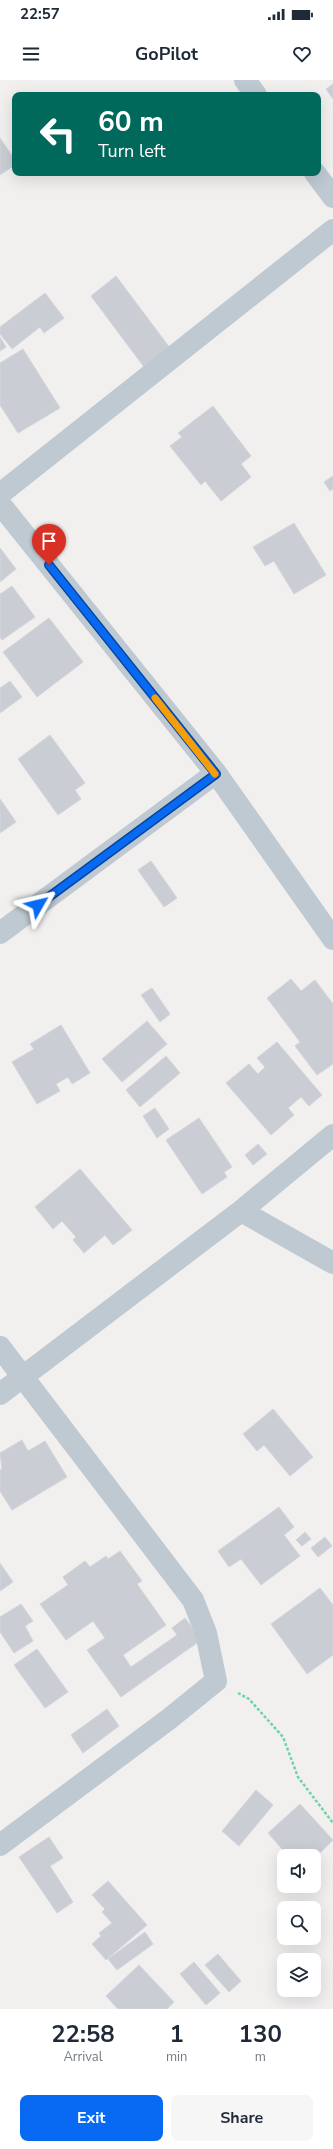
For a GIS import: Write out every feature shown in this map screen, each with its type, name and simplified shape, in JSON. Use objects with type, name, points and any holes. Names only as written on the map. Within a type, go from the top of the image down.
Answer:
[{"type":"street","points":[[245,80],[254,92]]},
{"type":"street","points":[[317,176],[333,197]]},
{"type":"street","points":[[0,494],[333,230]]},
{"type":"street","points":[[0,504],[216,774],[333,939]]},
{"type":"street","points":[[0,933],[216,774]]},
{"type":"street","points":[[0,1394],[24,1378],[241,1211],[333,1135]]},
{"type":"street","points":[[241,1211],[333,1264]]},
{"type":"street","points":[[0,1347],[193,1600],[206,1633],[216,1681],[169,1719],[0,1845]]},
{"type":"path","points":[[216,1681],[249,1699],[282,1738],[298,1777],[333,1823]]},
{"type":"building","points":[[333,84],[333,99],[326,89]]},
{"type":"building","points":[[0,138],[12,156],[12,167],[0,175]]},
{"type":"building","points":[[116,276],[170,348],[144,367],[91,296]]},
{"type":"building","points":[[45,293],[64,318],[44,333],[40,327],[12,349],[0,334],[0,327]]},
{"type":"building","points":[[0,337],[6,347],[0,351]]},
{"type":"building","points":[[23,349],[60,408],[18,433],[0,405],[0,363]]},
{"type":"building","points":[[213,406],[251,456],[241,464],[251,477],[221,501],[205,481],[201,485],[170,446],[182,437],[178,433]]},
{"type":"building","points":[[333,476],[333,489],[330,491],[324,482]]},
{"type":"building","points":[[294,523],[326,575],[294,594],[274,561],[265,566],[253,547]]},
{"type":"building","points":[[0,548],[16,569],[0,582]]},
{"type":"building","points":[[12,586],[35,617],[2,640],[0,637],[0,594]]},
{"type":"building","points":[[49,618],[83,662],[37,697],[3,652]]},
{"type":"building","points":[[10,681],[22,697],[0,713],[0,688]]},
{"type":"building","points":[[50,735],[85,783],[75,790],[81,799],[58,815],[18,759]]},
{"type":"building","points":[[0,799],[16,822],[0,833]]},
{"type":"building","points":[[151,861],[177,898],[164,907],[138,870]]},
{"type":"building","points":[[291,979],[301,991],[315,980],[333,1004],[333,1064],[317,1075],[295,1046],[300,1042],[267,998]]},
{"type":"building","points":[[152,988],[170,1014],[160,1022],[141,995]]},
{"type":"building","points":[[147,1021],[167,1044],[122,1082],[102,1059]]},
{"type":"building","points":[[61,1025],[90,1073],[72,1084],[68,1077],[56,1084],[60,1091],[37,1104],[12,1062],[34,1049],[30,1044]]},
{"type":"building","points":[[277,1042],[322,1095],[309,1106],[301,1097],[288,1108],[294,1115],[271,1135],[226,1083],[249,1064],[258,1074],[265,1067],[257,1058]]},
{"type":"building","points":[[166,1056],[180,1073],[140,1107],[126,1090]]},
{"type":"building","points":[[155,1108],[169,1129],[157,1138],[143,1116]]},
{"type":"building","points":[[199,1118],[232,1167],[224,1172],[227,1177],[202,1194],[166,1140]]},
{"type":"building","points":[[258,1144],[267,1154],[253,1165],[245,1155]]},
{"type":"building","points":[[80,1169],[132,1230],[113,1245],[105,1235],[84,1253],[73,1240],[76,1237],[62,1221],[53,1229],[35,1207]]},
{"type":"building","points":[[273,1409],[313,1457],[290,1476],[264,1445],[257,1451],[243,1434]]},
{"type":"building","points":[[22,1440],[28,1451],[45,1441],[67,1477],[12,1510],[0,1491],[0,1470],[2,1469],[0,1453]]},
{"type":"building","points":[[279,1507],[294,1527],[284,1535],[300,1556],[261,1585],[241,1559],[229,1567],[218,1551]]},
{"type":"building","points":[[305,1532],[311,1539],[302,1546],[296,1540]]},
{"type":"building","points":[[325,1537],[332,1546],[318,1557],[311,1548]]},
{"type":"building","points":[[120,1551],[142,1581],[137,1584],[166,1625],[123,1655],[131,1667],[177,1635],[172,1628],[185,1618],[201,1640],[121,1697],[87,1650],[105,1638],[93,1621],[66,1640],[40,1604],[68,1585],[63,1577],[85,1561],[90,1567],[106,1556],[108,1559]]},
{"type":"building","points":[[0,1563],[13,1582],[0,1591]]},
{"type":"building","points":[[320,1588],[333,1605],[333,1655],[307,1674],[271,1624]]},
{"type":"building","points":[[21,1604],[33,1621],[25,1626],[33,1641],[14,1653],[0,1632],[0,1617]]},
{"type":"building","points":[[37,1649],[68,1692],[45,1708],[14,1665]]},
{"type":"building","points":[[107,1709],[119,1726],[83,1753],[71,1735]]},
{"type":"building","points":[[256,1790],[273,1805],[239,1846],[222,1831]]},
{"type":"building","points":[[300,1804],[333,1840],[321,1852],[321,1849],[282,1849],[268,1833]]},
{"type":"building","points":[[49,1837],[63,1858],[50,1866],[73,1902],[57,1913],[19,1857]]},
{"type":"building","points":[[108,1881],[147,1925],[106,1960],[92,1944],[101,1936],[99,1933],[112,1923],[102,1912],[105,1909],[92,1895]]},
{"type":"building","points":[[145,1932],[153,1944],[117,1970],[108,1959]]},
{"type":"building","points":[[218,1954],[241,1981],[229,1992],[205,1965]]},
{"type":"building","points":[[194,1962],[220,1993],[206,2005],[180,1974]]},
{"type":"building","points":[[139,1965],[174,2002],[167,2009],[118,2009],[106,1996]]},
{"type":"slow traffic","points":[[155,698],[215,774]]},
{"type":"route","points":[[38,905],[216,774],[49,565]]}]
